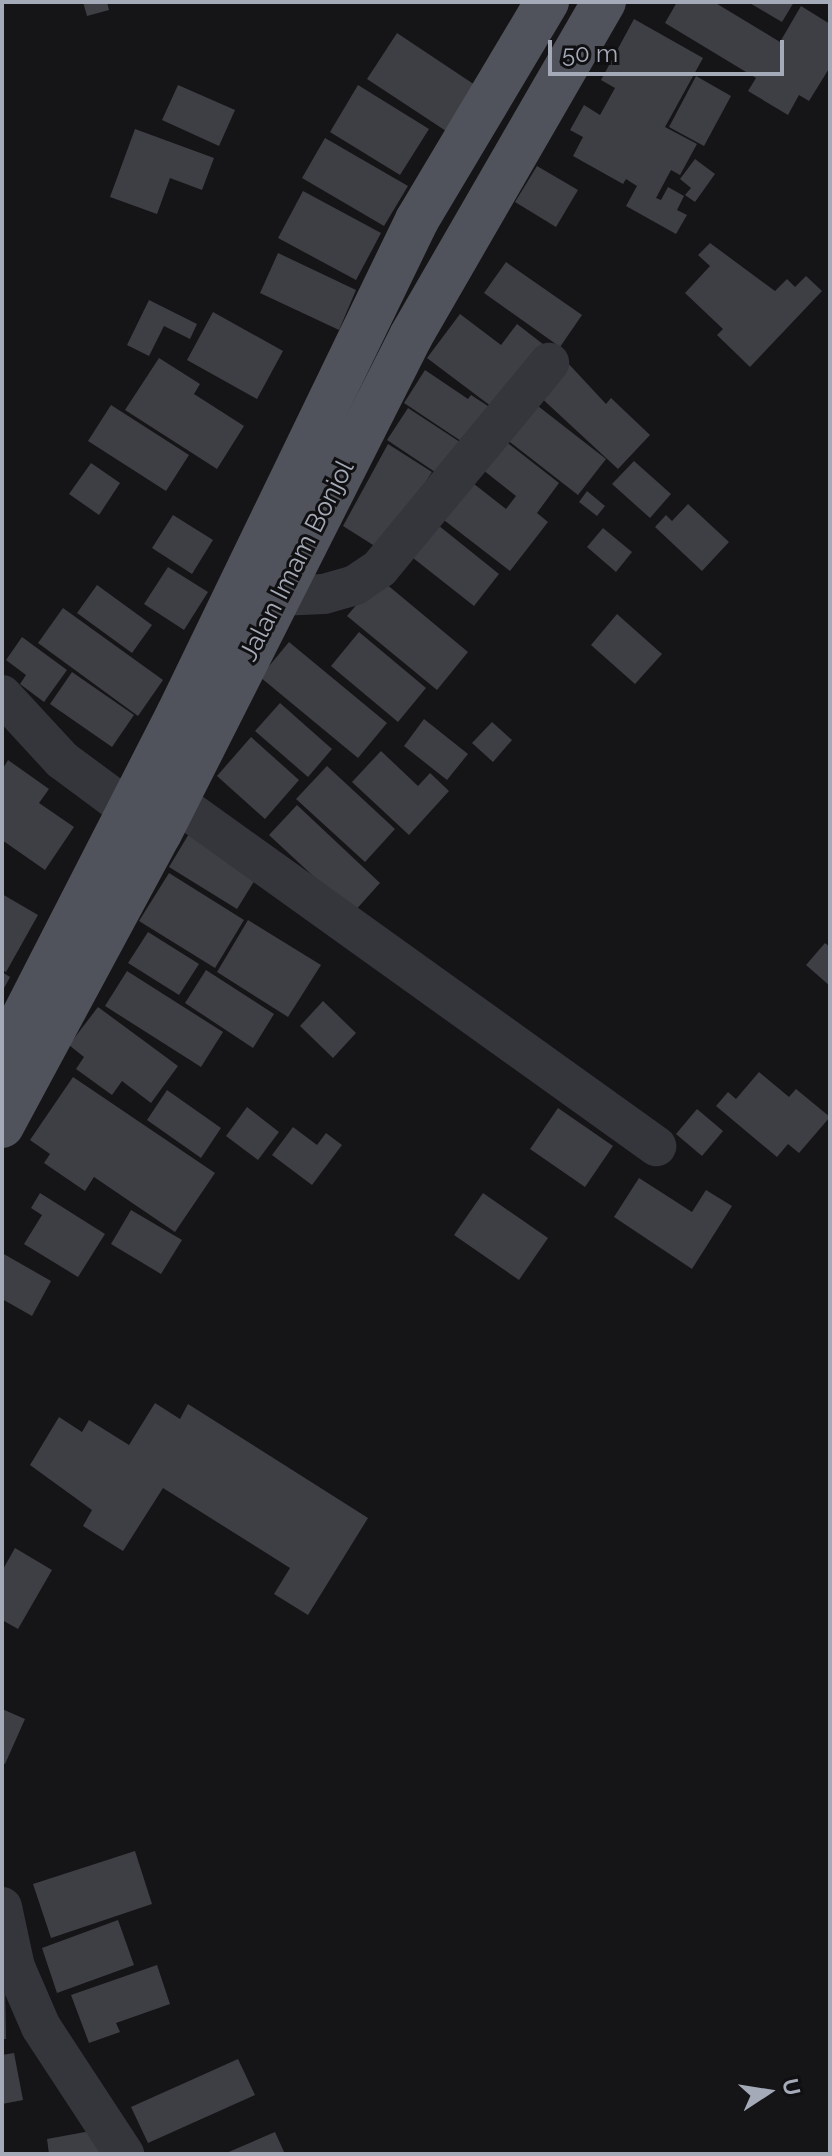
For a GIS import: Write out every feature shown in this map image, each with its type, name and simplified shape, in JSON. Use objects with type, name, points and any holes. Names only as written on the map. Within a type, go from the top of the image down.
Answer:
[{"type":"main road","name":"Jalan Imam Bonjol","points":[[2,1126],[155,814],[417,220],[547,2]]},
{"type":"main road","name":"Jalan Imam Bonjol","points":[[2,1058],[155,814],[278,596],[411,336],[468,245],[604,2]]},
{"type":"main road","points":[[417,220],[468,245]]},
{"type":"street","points":[[278,596],[324,594],[355,585],[380,568],[549,363]]},
{"type":"street","points":[[2,695],[62,760],[155,814],[656,1146]]},
{"type":"street","points":[[2,1907],[15,1967],[41,2027],[124,2154]]},
{"type":"building","points":[[83,2],[107,2],[109,10],[87,16]]},
{"type":"building","points":[[677,2],[714,2],[780,42],[801,6],[830,24],[830,67],[809,101],[799,95],[788,115],[748,91],[756,78],[665,23]]},
{"type":"building","points":[[748,2],[794,2],[782,22]]},
{"type":"building","points":[[634,19],[703,58],[665,127],[697,144],[680,175],[671,170],[656,198],[661,200],[668,187],[684,196],[677,210],[687,215],[676,234],[626,206],[637,186],[626,179],[623,184],[573,156],[583,137],[570,130],[584,105],[600,115],[615,88],[601,80]]},
{"type":"building","points":[[397,33],[478,87],[449,133],[367,79]]},
{"type":"building","points":[[696,76],[731,96],[704,146],[669,127]]},
{"type":"building","points":[[178,85],[235,110],[219,146],[162,120]]},
{"type":"building","points":[[358,85],[429,129],[400,175],[330,132]]},
{"type":"building","points":[[135,129],[214,158],[202,190],[170,178],[157,214],[110,197]]},
{"type":"building","points":[[325,138],[408,186],[384,226],[302,178]]},
{"type":"building","points":[[695,159],[715,174],[695,202],[685,195],[691,188],[680,179]]},
{"type":"building","points":[[537,166],[578,190],[556,227],[515,202]]},
{"type":"building","points":[[303,191],[381,233],[356,280],[278,238]]},
{"type":"building","points":[[710,243],[775,291],[787,279],[795,287],[806,276],[822,291],[750,367],[717,335],[723,329],[685,293],[710,266],[698,255]]},
{"type":"building","points":[[278,253],[356,290],[339,330],[260,293]]},
{"type":"building","points":[[506,262],[582,315],[560,347],[484,293]]},
{"type":"building","points":[[149,300],[197,324],[190,339],[164,326],[149,356],[127,345]]},
{"type":"building","points":[[213,312],[283,351],[257,399],[187,360]]},
{"type":"building","points":[[460,314],[501,345],[517,324],[548,348],[500,413],[427,358]]},
{"type":"building","points":[[159,358],[200,384],[194,394],[244,426],[217,469],[125,410]]},
{"type":"building","points":[[566,361],[606,404],[611,398],[650,435],[618,469],[536,393]]},
{"type":"building","points":[[425,370],[468,399],[471,395],[491,408],[467,445],[404,403]]},
{"type":"building","points":[[529,399],[606,459],[578,495],[501,435]]},
{"type":"building","points":[[111,405],[189,455],[166,491],[88,441]]},
{"type":"building","points":[[408,408],[463,444],[441,476],[387,440]]},
{"type":"building","points":[[500,437],[559,483],[537,513],[548,522],[510,571],[440,517],[469,480],[506,509],[516,496],[478,466]]},
{"type":"building","points":[[388,444],[432,472],[381,550],[343,526]]},
{"type":"building","points":[[634,461],[671,494],[650,518],[612,484]]},
{"type":"building","points":[[91,463],[120,483],[99,515],[69,494]]},
{"type":"building","points":[[587,491],[605,506],[597,516],[579,502]]},
{"type":"building","points":[[688,504],[729,542],[702,571],[655,527],[666,515],[672,521]]},
{"type":"building","points":[[173,515],[213,540],[192,574],[152,548]]},
{"type":"building","points":[[433,521],[499,574],[474,606],[408,554]]},
{"type":"building","points":[[603,528],[632,552],[616,572],[587,547]]},
{"type":"building","points":[[168,567],[208,592],[184,630],[144,604]]},
{"type":"building","points":[[379,578],[468,652],[437,690],[347,616]]},
{"type":"building","points":[[97,585],[152,625],[132,653],[77,613]]},
{"type":"building","points":[[63,608],[163,680],[138,716],[38,643]]},
{"type":"building","points":[[617,614],[662,654],[635,684],[591,645]]},
{"type":"building","points":[[359,632],[426,688],[398,722],[331,666]]},
{"type":"building","points":[[22,637],[67,670],[44,702],[20,684],[26,675],[6,660]]},
{"type":"building","points":[[289,642],[387,723],[358,758],[260,677]]},
{"type":"building","points":[[72,672],[134,715],[112,747],[50,704]]},
{"type":"building","points":[[280,703],[332,749],[308,777],[255,731]]},
{"type":"building","points":[[424,719],[468,754],[447,780],[404,746]]},
{"type":"building","points":[[492,722],[512,740],[493,762],[472,743]]},
{"type":"building","points":[[251,737],[299,780],[265,819],[217,776]]},
{"type":"building","points":[[381,751],[418,786],[430,773],[449,791],[409,835],[352,782]]},
{"type":"building","points":[[8,760],[49,789],[39,803],[74,827],[45,870],[2,840],[2,770]]},
{"type":"building","points":[[327,766],[395,829],[365,862],[296,799]]},
{"type":"building","points":[[297,805],[380,883],[353,913],[269,835]]},
{"type":"building","points":[[190,832],[258,875],[237,909],[169,867]]},
{"type":"building","points":[[169,873],[244,920],[215,968],[139,921]]},
{"type":"building","points":[[2,894],[38,915],[6,972],[2,970]]},
{"type":"building","points":[[248,920],[321,965],[288,1017],[217,972]]},
{"type":"building","points":[[148,932],[199,964],[179,995],[128,963]]},
{"type":"building","points":[[825,943],[830,947],[830,986],[806,965]]},
{"type":"building","points":[[206,970],[274,1014],[253,1048],[185,1003]]},
{"type":"building","points":[[127,971],[223,1032],[201,1067],[105,1006]]},
{"type":"building","points":[[2,972],[10,977],[2,992]]},
{"type":"building","points":[[323,1001],[356,1033],[333,1058],[300,1026]]},
{"type":"building","points":[[98,1007],[178,1066],[151,1103],[122,1081],[112,1095],[76,1069],[84,1057],[69,1045]]},
{"type":"building","points":[[759,1072],[789,1097],[796,1089],[830,1117],[799,1153],[788,1144],[777,1157],[716,1106],[728,1092],[736,1099]]},
{"type":"building","points":[[73,1077],[215,1173],[175,1232],[94,1177],[85,1191],[44,1163],[50,1154],[30,1140]]},
{"type":"building","points":[[167,1090],[221,1128],[201,1158],[147,1120]]},
{"type":"building","points":[[247,1107],[279,1132],[258,1160],[226,1136]]},
{"type":"building","points":[[558,1108],[613,1146],[585,1187],[530,1149]]},
{"type":"building","points":[[697,1109],[723,1131],[702,1156],[676,1134]]},
{"type":"building","points":[[293,1127],[317,1145],[326,1133],[342,1145],[312,1185],[272,1155]]},
{"type":"building","points":[[639,1178],[692,1212],[706,1190],[732,1206],[692,1269],[614,1217]]},
{"type":"building","points":[[40,1193],[105,1234],[78,1277],[24,1244],[42,1215],[31,1208]]},
{"type":"building","points":[[483,1193],[548,1238],[519,1280],[454,1235]]},
{"type":"building","points":[[131,1210],[182,1240],[161,1274],[111,1244]]},
{"type":"building","points":[[2,1253],[51,1281],[32,1316],[2,1299]]},
{"type":"building","points":[[155,1403],[180,1419],[188,1404],[368,1518],[308,1615],[274,1594],[290,1568],[163,1488],[123,1551],[83,1526],[92,1510],[30,1465],[59,1417],[82,1432],[89,1420],[129,1445]]},
{"type":"building","points":[[15,1548],[52,1570],[18,1629],[2,1620],[2,1571]]},
{"type":"building","points":[[2,1709],[25,1719],[5,1764],[2,1763]]},
{"type":"building","points":[[135,1851],[152,1904],[51,1938],[33,1884]]},
{"type":"building","points":[[118,1920],[134,1965],[57,1993],[42,1948]]},
{"type":"building","points":[[157,1965],[170,2004],[116,2023],[120,2032],[89,2043],[71,1995]]},
{"type":"building","points":[[2,1985],[5,1985],[6,2039],[2,2039]]},
{"type":"building","points":[[14,2053],[23,2100],[2,2104],[2,2055]]},
{"type":"building","points":[[238,2059],[255,2095],[148,2143],[131,2107]]},
{"type":"building","points":[[96,2130],[100,2154],[49,2154],[47,2139]]},
{"type":"building","points":[[275,2132],[285,2154],[224,2154]]}]
